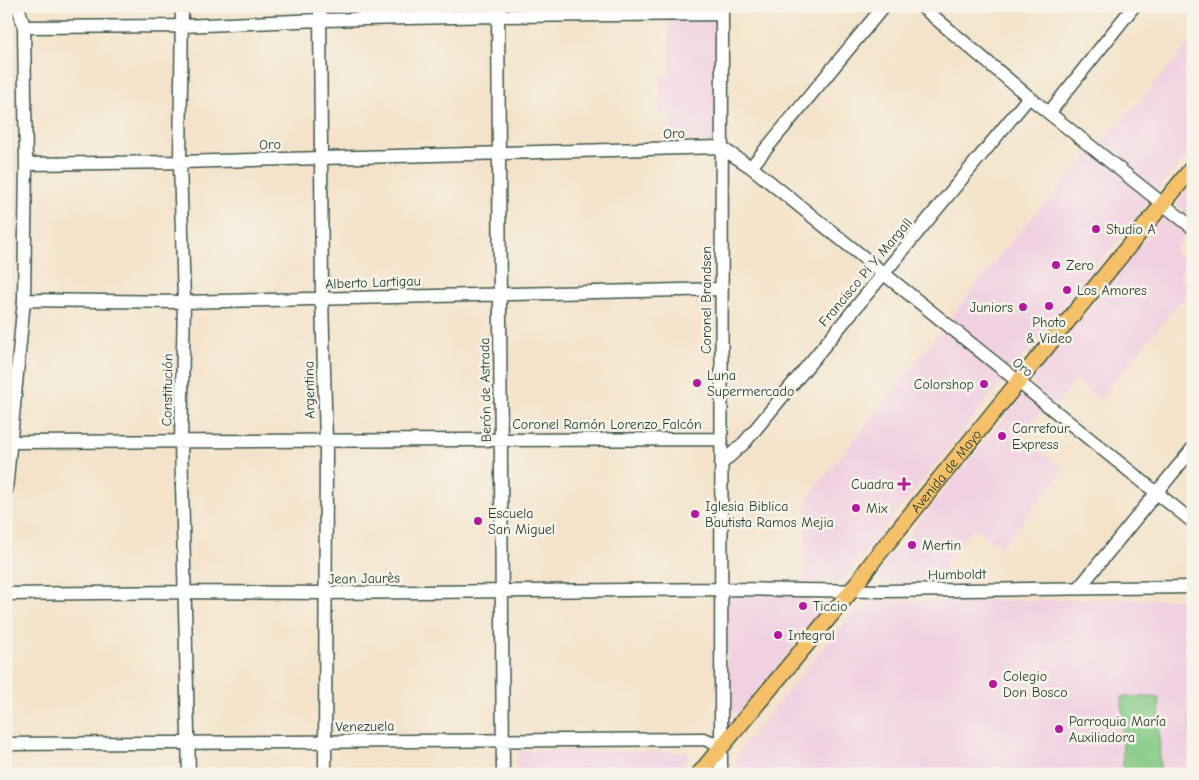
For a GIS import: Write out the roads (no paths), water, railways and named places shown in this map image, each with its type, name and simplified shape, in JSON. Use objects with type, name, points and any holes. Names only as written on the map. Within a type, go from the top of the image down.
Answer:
[{"type":"main road","name":"Avenida de Mayo","points":[[699,774],[851,591],[1193,166]]},
{"type":"street","points":[[6,490],[24,300],[26,164],[24,27],[18,12],[18,6]]},
{"type":"street","name":"Constitución","points":[[182,6],[180,162],[184,302],[181,442],[189,743],[188,774]]},
{"type":"street","name":"Argentina","points":[[320,6],[322,299],[326,442],[325,774]]},
{"type":"street","points":[[751,167],[884,6]]},
{"type":"street","points":[[921,6],[1029,97],[1193,228]]},
{"type":"street","points":[[934,16],[942,6]]},
{"type":"street","points":[[1049,113],[1134,6]]},
{"type":"street","points":[[24,27],[182,26],[498,11],[722,10]]},
{"type":"street","name":"Coronel Brandsen","points":[[721,774],[722,288],[720,147],[722,10]]},
{"type":"street","name":"Berón de Astrada","points":[[498,11],[503,774]]},
{"type":"street","name":"Francisco Pi Y Margall","points":[[721,464],[745,442],[1029,97]]},
{"type":"street","name":"Oro","points":[[26,164],[180,162],[720,147],[751,167],[1193,522]]},
{"type":"street","name":"Alberto Lartigau","points":[[24,300],[184,302],[722,288]]},
{"type":"street","name":"Coronel Ramón Lorenzo Falcón","points":[[12,442],[721,439]]},
{"type":"street","points":[[1079,588],[1193,448]]},
{"type":"street","name":"Humboldt","points":[[722,589],[851,591],[1193,587]]},
{"type":"street","name":"Jean Jaurès","points":[[6,594],[722,589]]},
{"type":"street","name":"Venezuela","points":[[6,744],[704,739],[722,746]]},
{"type":"place","name":"Studio A","points":[[1096,229]]},
{"type":"place","name":"Zero","points":[[1056,265]]},
{"type":"place","name":"Los Amores","points":[[1067,290]]},
{"type":"place","name":"Photo & Video","points":[[1049,306]]},
{"type":"place","name":"Juniors","points":[[1023,307]]},
{"type":"place","name":"Luna Supermercado","points":[[697,383]]},
{"type":"place","name":"Colorshop","points":[[984,384]]},
{"type":"place","name":"Carrefour Express","points":[[1002,436]]},
{"type":"place","name":"Cuadra","points":[[904,484]]},
{"type":"place","name":"Mix","points":[[856,508]]},
{"type":"place","name":"Iglesia Biblica Bautista Ramos Mejia","points":[[695,514]]},
{"type":"place","name":"Escuela San Miguel","points":[[478,521]]},
{"type":"place","name":"Mertin","points":[[912,545]]},
{"type":"place","name":"Ticcio","points":[[803,606]]},
{"type":"place","name":"Integral","points":[[778,635]]},
{"type":"place","name":"Colegio Don Bosco","points":[[993,684]]},
{"type":"place","name":"Parroquia María Auxiliadora","points":[[1059,729]]}]
